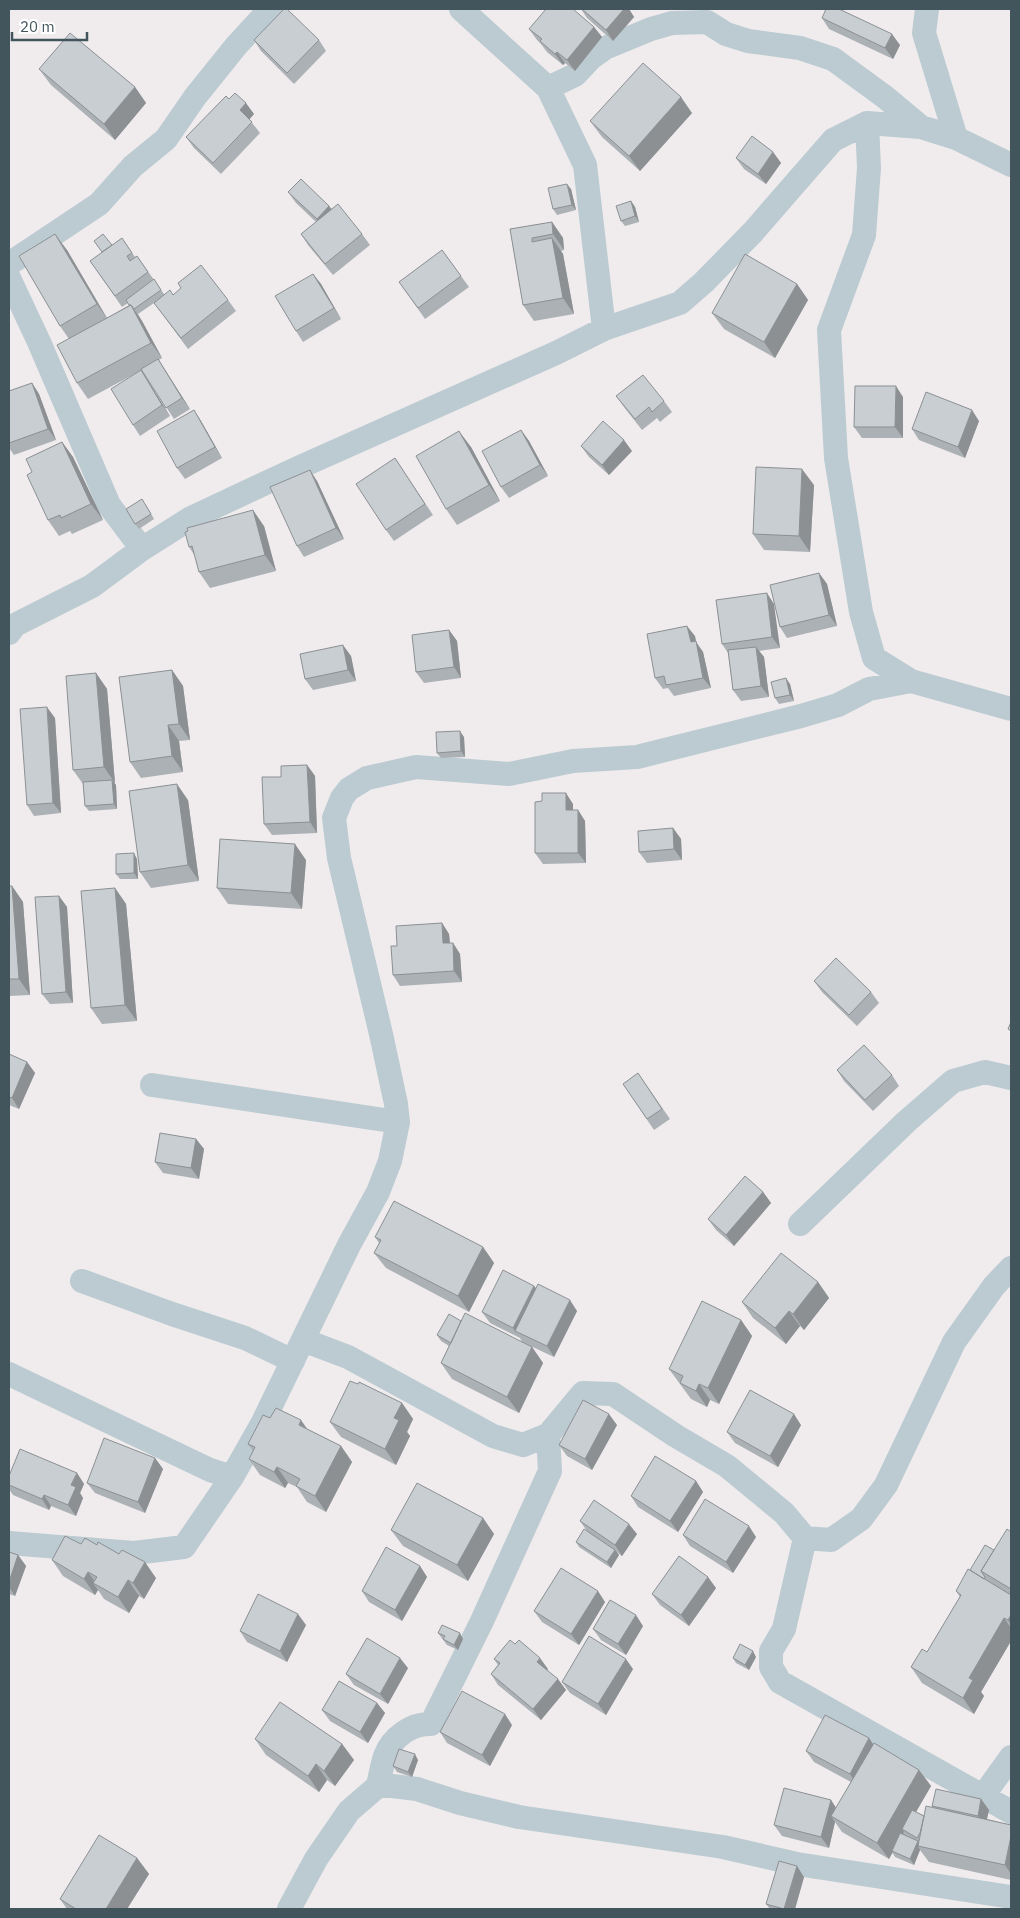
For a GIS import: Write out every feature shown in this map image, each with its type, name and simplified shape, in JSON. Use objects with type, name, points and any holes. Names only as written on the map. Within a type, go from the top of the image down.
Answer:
[{"type":"street","points":[[9,264],[99,204],[133,166],[166,139],[195,97],[230,53],[270,9]]},
{"type":"street","points":[[462,9],[548,88],[584,165],[604,329]]},
{"type":"street","points":[[927,9],[924,33],[956,138]]},
{"type":"street","points":[[548,88],[575,75],[605,48],[651,29],[672,23],[707,22],[726,34],[748,41],[800,48],[833,59],[885,97],[921,127]]},
{"type":"street","points":[[9,633],[16,625],[92,586],[142,548],[199,514],[556,353],[604,329],[680,303],[704,282],[753,232],[833,140],[867,123],[921,127],[956,138],[1011,165]]},
{"type":"street","points":[[867,123],[869,168],[864,235],[829,330],[836,458],[861,612],[874,658],[911,681],[1011,709]]},
{"type":"street","points":[[9,278],[110,505],[142,548]]},
{"type":"street","points":[[9,1543],[134,1553],[184,1547],[232,1477],[262,1424],[349,1245],[378,1192],[390,1161],[398,1122],[381,1034],[339,858],[334,818],[342,798],[348,790],[367,778],[416,767],[509,774],[573,761],[637,757],[801,716],[838,704],[869,689],[911,681]]},
{"type":"street","points":[[800,1224],[906,1121],[953,1082],[985,1072],[1011,1078]]},
{"type":"street","points":[[152,1085],[398,1122]]},
{"type":"street","points":[[303,1340],[348,1357],[493,1436],[523,1445],[548,1435],[583,1393],[613,1394],[676,1436],[727,1466],[784,1513],[805,1538],[831,1540],[860,1519],[886,1485],[954,1342],[994,1286],[1011,1268]]},
{"type":"street","points":[[82,1281],[245,1338],[293,1361]]},
{"type":"street","points":[[9,1374],[210,1470],[232,1477]]},
{"type":"street","points":[[289,1909],[316,1859],[349,1811],[378,1786],[386,1754],[392,1745],[404,1731],[422,1724],[431,1724],[482,1621],[550,1470],[548,1435]]},
{"type":"street","points":[[805,1538],[784,1629],[772,1651],[771,1667],[780,1682],[1011,1812]]},
{"type":"street","points":[[983,1796],[1011,1757]]},
{"type":"street","points":[[378,1786],[417,1790],[460,1803],[519,1817],[723,1847],[797,1864],[1011,1897]]},
{"type":"building","points":[[284,9],[287,9],[319,40],[287,73],[254,40]]},
{"type":"building","points":[[546,9],[573,9],[594,27],[567,60],[557,52],[555,54],[540,41],[542,39],[529,29]]},
{"type":"building","points":[[582,9],[624,9],[606,30]]},
{"type":"building","points":[[826,9],[839,9],[892,34],[885,48],[822,18]]},
{"type":"building","points":[[70,33],[135,87],[104,124],[39,69]]},
{"type":"building","points":[[643,63],[681,97],[629,156],[590,121]]},
{"type":"building","points":[[235,93],[246,103],[240,110],[252,122],[213,163],[186,137],[226,96],[229,99]]},
{"type":"building","points":[[752,136],[773,152],[758,174],[736,158]]},
{"type":"building","points":[[301,179],[329,206],[317,219],[288,192]]},
{"type":"building","points":[[567,184],[572,205],[553,209],[548,188]]},
{"type":"building","points":[[631,201],[635,216],[621,221],[616,206]]},
{"type":"building","points":[[338,204],[362,234],[325,264],[301,234]]},
{"type":"building","points":[[552,222],[553,234],[532,238],[532,242],[552,238],[563,298],[523,305],[510,229]]},
{"type":"building","points":[[55,234],[97,304],[60,326],[19,256]]},
{"type":"building","points":[[103,234],[112,245],[102,252],[94,241]]},
{"type":"building","points":[[122,238],[132,253],[127,256],[130,261],[137,256],[148,272],[115,296],[90,261]]},
{"type":"building","points":[[442,250],[461,276],[418,308],[399,282]]},
{"type":"building","points":[[745,254],[797,284],[764,342],[712,313]]},
{"type":"building","points":[[201,265],[228,300],[181,338],[154,303],[170,290],[173,295],[181,288],[178,283]]},
{"type":"building","points":[[313,274],[334,308],[296,331],[275,296]]},
{"type":"building","points":[[154,279],[161,290],[134,309],[129,305],[126,300]]},
{"type":"building","points":[[131,305],[151,343],[77,383],[57,345]]},
{"type":"building","points":[[158,359],[182,398],[166,408],[141,369]]},
{"type":"building","points":[[141,370],[162,405],[133,425],[111,389]]},
{"type":"building","points":[[643,375],[664,401],[652,412],[649,407],[635,419],[616,396]]},
{"type":"building","points":[[32,383],[48,429],[9,443],[9,391]]},
{"type":"building","points":[[855,386],[896,386],[895,427],[854,427]]},
{"type":"building","points":[[926,392],[972,410],[958,447],[912,429]]},
{"type":"building","points":[[194,410],[215,447],[177,468],[157,431]]},
{"type":"building","points":[[603,421],[624,440],[602,465],[581,446]]},
{"type":"building","points":[[521,430],[540,465],[501,487],[482,451]]},
{"type":"building","points":[[459,431],[489,485],[446,509],[416,456]]},
{"type":"building","points":[[62,442],[91,504],[61,518],[60,515],[48,520],[27,475],[32,472],[26,459]]},
{"type":"building","points":[[395,458],[425,504],[386,530],[356,484]]},
{"type":"building","points":[[756,467],[802,469],[799,536],[753,534]]},
{"type":"building","points":[[310,470],[336,528],[297,546],[270,487]]},
{"type":"building","points":[[142,499],[151,514],[135,524],[126,509]]},
{"type":"building","points":[[253,510],[265,555],[199,572],[192,546],[189,547],[185,532],[188,531],[187,528]]},
{"type":"building","points":[[819,573],[829,615],[780,627],[770,585]]},
{"type":"building","points":[[767,593],[772,637],[722,644],[716,600]]},
{"type":"building","points":[[687,626],[691,642],[696,641],[703,678],[666,685],[664,676],[655,678],[647,634]]},
{"type":"building","points":[[449,630],[454,667],[416,672],[412,635]]},
{"type":"building","points":[[343,645],[348,670],[305,679],[300,654]]},
{"type":"building","points":[[756,647],[761,686],[733,690],[728,650]]},
{"type":"building","points":[[172,670],[179,724],[168,725],[172,756],[130,762],[119,677]]},
{"type":"building","points":[[96,673],[104,767],[73,770],[66,676]]},
{"type":"building","points":[[786,678],[790,695],[775,698],[771,682]]},
{"type":"building","points":[[47,707],[53,803],[27,805],[20,709]]},
{"type":"building","points":[[460,731],[461,751],[437,753],[436,732]]},
{"type":"building","points":[[307,765],[310,822],[264,824],[262,777],[281,777],[281,766]]},
{"type":"building","points":[[112,780],[114,804],[85,806],[83,782]]},
{"type":"building","points":[[177,784],[188,865],[140,872],[129,791]]},
{"type":"building","points":[[542,793],[566,793],[566,810],[578,810],[578,853],[535,853],[535,802],[542,801]]},
{"type":"building","points":[[673,828],[674,849],[639,852],[638,831]]},
{"type":"building","points":[[220,839],[295,844],[291,893],[217,888]]},
{"type":"building","points":[[134,853],[134,873],[116,874],[116,854]]},
{"type":"building","points":[[9,886],[12,886],[19,979],[9,979]]},
{"type":"building","points":[[115,888],[125,1005],[91,1008],[81,891]]},
{"type":"building","points":[[59,896],[66,992],[42,994],[35,897]]},
{"type":"building","points":[[442,923],[443,943],[453,943],[454,971],[393,975],[391,946],[397,946],[396,926]]},
{"type":"building","points":[[836,958],[871,992],[849,1015],[814,981]]},
{"type":"building","points":[[864,1045],[892,1075],[865,1100],[837,1070]]},
{"type":"building","points":[[9,1054],[27,1062],[12,1098],[9,1097]]},
{"type":"building","points":[[638,1073],[662,1109],[647,1119],[623,1084]]},
{"type":"building","points":[[160,1133],[196,1139],[191,1168],[155,1162]]},
{"type":"building","points":[[745,1176],[763,1192],[726,1235],[708,1219]]},
{"type":"building","points":[[394,1201],[483,1247],[458,1296],[374,1253],[381,1240],[375,1237]]},
{"type":"building","points":[[781,1253],[818,1282],[793,1314],[789,1311],[775,1328],[742,1302]]},
{"type":"building","points":[[503,1270],[534,1286],[513,1328],[482,1312]]},
{"type":"building","points":[[538,1284],[570,1300],[547,1346],[515,1331]]},
{"type":"building","points":[[702,1301],[741,1320],[708,1388],[699,1384],[696,1391],[680,1383],[683,1376],[669,1369]]},
{"type":"building","points":[[465,1313],[532,1347],[507,1397],[441,1363]]},
{"type":"building","points":[[449,1314],[461,1321],[451,1343],[437,1335]]},
{"type":"building","points":[[350,1381],[358,1384],[359,1382],[402,1403],[394,1418],[399,1420],[385,1449],[330,1422]]},
{"type":"building","points":[[750,1390],[794,1414],[770,1456],[727,1432]]},
{"type":"building","points":[[583,1400],[609,1414],[585,1459],[559,1445]]},
{"type":"building","points":[[276,1408],[301,1420],[299,1425],[341,1446],[315,1496],[296,1486],[300,1479],[277,1467],[274,1472],[249,1459],[255,1447],[248,1444],[263,1415],[270,1418]]},
{"type":"building","points":[[104,1438],[155,1458],[138,1502],[87,1483]]},
{"type":"building","points":[[20,1449],[77,1473],[71,1485],[76,1487],[68,1505],[44,1495],[42,1499],[9,1485],[9,1476]]},
{"type":"building","points":[[655,1456],[696,1481],[670,1521],[631,1496]]},
{"type":"building","points":[[417,1483],[483,1518],[457,1565],[391,1530]]},
{"type":"building","points":[[705,1499],[749,1526],[726,1562],[683,1535]]},
{"type":"building","points":[[594,1500],[629,1524],[615,1545],[580,1521]]},
{"type":"building","points":[[584,1529],[615,1550],[607,1562],[576,1542]]},
{"type":"building","points":[[1007,1529],[1011,1532],[1011,1589],[981,1571]]},
{"type":"building","points":[[65,1536],[81,1544],[85,1538],[97,1545],[98,1542],[119,1554],[122,1550],[145,1562],[133,1583],[128,1580],[118,1597],[93,1583],[97,1577],[88,1572],[84,1579],[52,1560]]},
{"type":"building","points":[[985,1545],[994,1550],[981,1571],[985,1577],[984,1579],[970,1570]]},
{"type":"building","points":[[386,1547],[420,1566],[395,1610],[362,1591]]},
{"type":"building","points":[[9,1552],[18,1555],[9,1582]]},
{"type":"building","points":[[679,1556],[708,1577],[681,1615],[652,1594]]},
{"type":"building","points":[[561,1568],[598,1591],[571,1634],[534,1611]]},
{"type":"building","points":[[968,1569],[1011,1595],[1011,1615],[1008,1620],[1004,1618],[969,1678],[973,1680],[963,1698],[911,1667],[922,1649],[927,1652],[961,1595],[956,1591]]},
{"type":"building","points":[[258,1594],[298,1614],[280,1651],[240,1631]]},
{"type":"building","points":[[610,1600],[636,1615],[618,1644],[593,1629]]},
{"type":"building","points":[[442,1625],[460,1633],[454,1645],[443,1639],[445,1636],[438,1633]]},
{"type":"building","points":[[589,1636],[626,1659],[598,1704],[562,1682]]},
{"type":"building","points":[[367,1638],[400,1658],[380,1694],[346,1674]]},
{"type":"building","points":[[510,1640],[515,1644],[519,1640],[540,1658],[537,1662],[558,1679],[533,1709],[491,1674],[500,1663],[494,1659]]},
{"type":"building","points":[[740,1644],[753,1651],[745,1665],[733,1658]]},
{"type":"building","points":[[339,1681],[377,1703],[360,1732],[322,1710]]},
{"type":"building","points":[[462,1691],[505,1714],[482,1755],[440,1732]]},
{"type":"building","points":[[280,1702],[342,1744],[324,1771],[316,1764],[308,1776],[255,1739]]},
{"type":"building","points":[[825,1715],[869,1738],[850,1774],[806,1751]]},
{"type":"building","points":[[874,1743],[919,1770],[877,1843],[831,1816]]},
{"type":"building","points":[[399,1749],[415,1754],[408,1772],[393,1766]]},
{"type":"building","points":[[784,1788],[831,1800],[821,1837],[774,1825]]},
{"type":"building","points":[[936,1789],[981,1799],[978,1816],[932,1806]]},
{"type":"building","points":[[926,1806],[1011,1825],[1011,1836],[1005,1865],[918,1846]]},
{"type":"building","points":[[912,1810],[924,1816],[917,1838],[902,1829]]},
{"type":"building","points":[[900,1833],[918,1841],[910,1859],[892,1851]]},
{"type":"building","points":[[99,1835],[137,1858],[106,1909],[76,1909],[60,1899]]},
{"type":"building","points":[[779,1861],[797,1866],[784,1909],[766,1904]]}]
